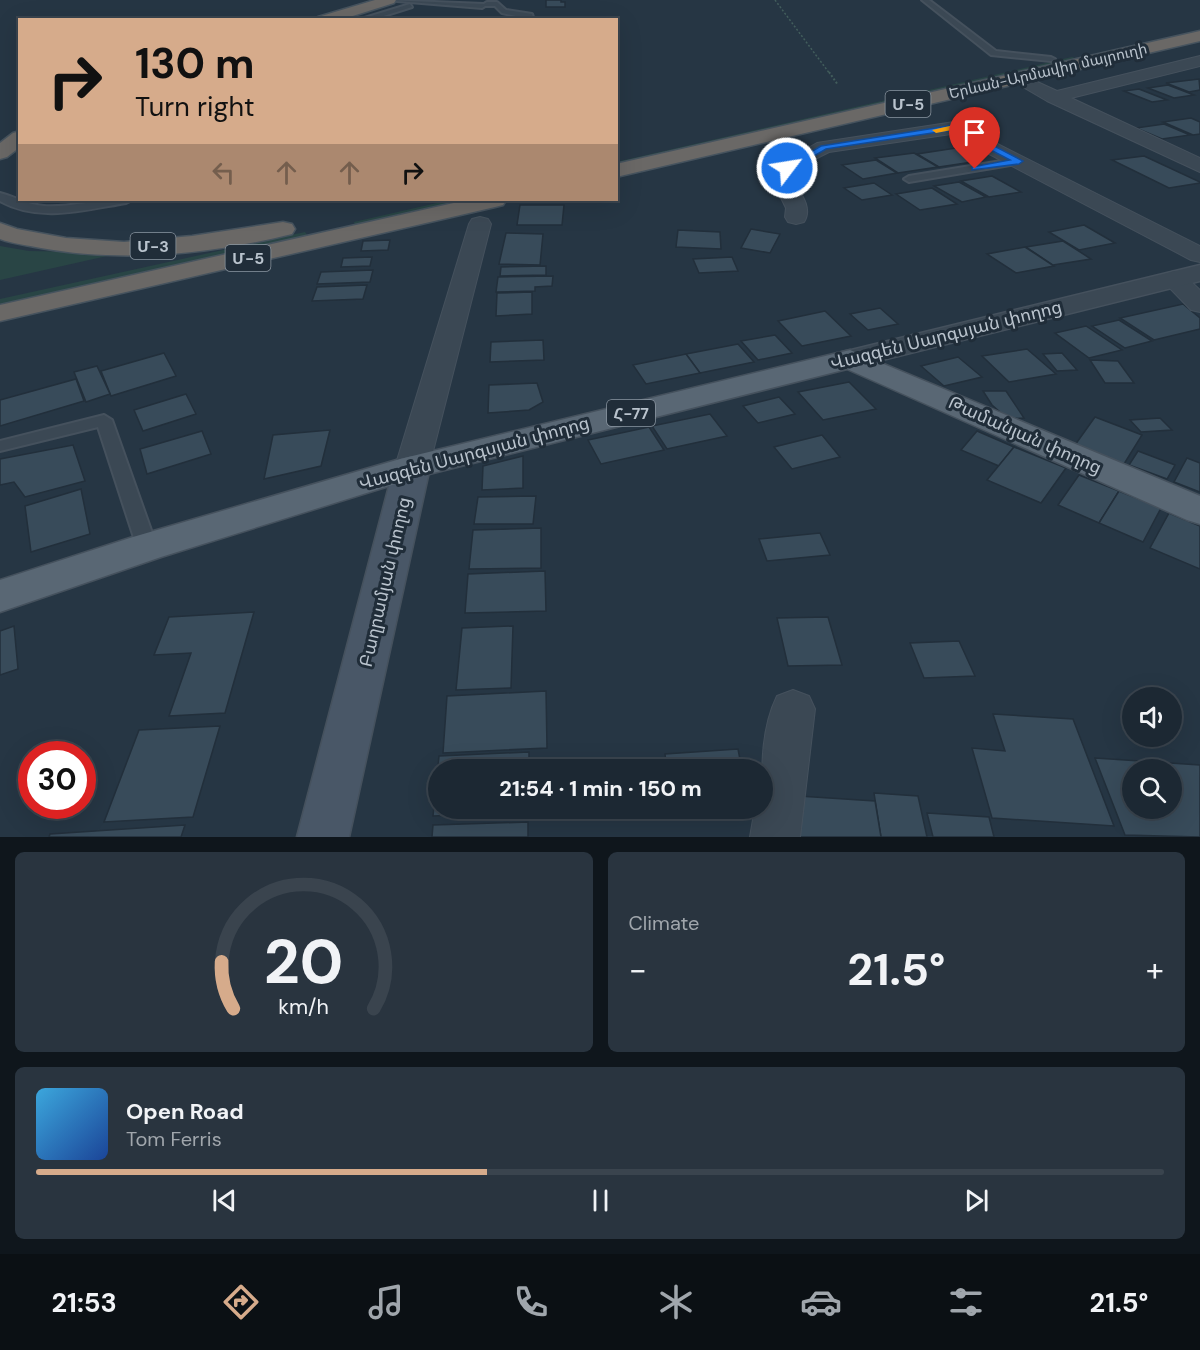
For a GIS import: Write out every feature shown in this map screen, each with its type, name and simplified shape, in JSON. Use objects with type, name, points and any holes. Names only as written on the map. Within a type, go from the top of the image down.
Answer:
[{"type":"highway","points":[[330,18],[389,0]]},
{"type":"highway","name":"Երևան-Արմավիր մայրուղի","points":[[618,157],[1200,26]]},
{"type":"highway","name":"Երևան-Արմավիր մայրուղի","points":[[618,171],[1200,36]]},
{"type":"highway","points":[[1075,53],[1097,59]]},
{"type":"highway","points":[[0,140],[18,131]]},
{"type":"highway","points":[[0,153],[18,139]]},
{"type":"highway","name":"Մ-5","points":[[0,313],[308,235],[427,201]]},
{"type":"highway","name":"Մ-5","points":[[0,291],[490,201]]},
{"type":"highway","name":"Մ-3","points":[[0,230],[10,235],[101,249],[144,248],[196,242],[308,235]]},
{"type":"main road","name":"Վազգեն Սարգսյան փողոց","points":[[0,596],[147,548],[412,467],[850,359]]},
{"type":"main road","name":"Թամանյան փողոց","points":[[850,359],[1200,511]]},
{"type":"main road","name":"Բաղրամյան փողոց","points":[[324,837],[412,467]]},
{"type":"street","points":[[1145,48],[1196,61]]},
{"type":"street","points":[[1053,97],[1196,61]]},
{"type":"street","points":[[1016,78],[1200,166]]},
{"type":"street","points":[[796,217],[797,208],[781,177],[794,163],[824,147],[954,128],[977,120]]},
{"type":"street","points":[[954,128],[1200,255]]},
{"type":"street","points":[[786,132],[824,147]]},
{"type":"street","points":[[1169,152],[1200,147]]},
{"type":"street","name":"Բաղրամյան փողոց","points":[[412,467],[480,224]]},
{"type":"street","points":[[1187,276],[1200,304]]},
{"type":"street","name":"Վազգեն Սարգսյան փողոց","points":[[850,359],[1187,276]]},
{"type":"street","points":[[775,837],[793,709]]},
{"type":"lane","points":[[389,0],[486,6],[497,4],[504,12],[530,15],[531,18]]},
{"type":"lane","points":[[925,0],[984,47],[997,54],[1051,59]]},
{"type":"lane","points":[[368,18],[419,3]]},
{"type":"lane","points":[[997,54],[1003,64]]},
{"type":"lane","points":[[909,179],[1019,161]]},
{"type":"lane","points":[[0,196],[12,204],[36,209],[76,207],[119,201]]},
{"type":"lane","points":[[0,446],[104,420],[147,548]]},
{"type":"path","points":[[775,0],[838,84]]},
{"type":"green space","points":[[1072,57],[1080,60],[618,167],[618,162]]},
{"type":"green space","points":[[446,201],[474,201],[356,228],[354,222]]},
{"type":"green space","points":[[305,232],[309,238],[0,306],[0,299]]},
{"type":"green space","points":[[0,246],[29,251],[88,252],[107,256],[0,280]]},
{"type":"building","points":[[546,0],[561,0],[565,2],[565,7],[546,7]]},
{"type":"building","points":[[1199,79],[1200,90],[1189,92],[1166,83]]},
{"type":"building","points":[[1168,85],[1194,95],[1174,98],[1148,88]]},
{"type":"building","points":[[1139,89],[1167,100],[1152,102],[1124,91]]},
{"type":"building","points":[[1191,118],[1200,122],[1200,134],[1193,135],[1163,122]]},
{"type":"building","points":[[1164,124],[1190,135],[1162,139],[1136,128]]},
{"type":"building","points":[[956,148],[979,161],[939,167],[917,154]]},
{"type":"building","points":[[914,153],[938,167],[898,173],[875,158]]},
{"type":"building","points":[[1144,156],[1200,183],[1169,188],[1112,160]]},
{"type":"building","points":[[876,160],[897,173],[863,179],[842,165]]},
{"type":"building","points":[[992,176],[1021,192],[989,197],[961,181]]},
{"type":"building","points":[[959,182],[986,197],[962,202],[934,186]]},
{"type":"building","points":[[874,183],[892,195],[862,200],[844,188]]},
{"type":"building","points":[[932,188],[957,204],[920,210],[896,194]]},
{"type":"building","points":[[520,205],[564,205],[562,225],[517,225]]},
{"type":"building","points":[[1084,225],[1115,243],[1079,250],[1049,232]]},
{"type":"building","points":[[751,229],[780,234],[770,253],[741,248]]},
{"type":"building","points":[[678,230],[720,232],[721,249],[676,247]]},
{"type":"building","points":[[506,233],[543,234],[540,265],[499,264]]},
{"type":"building","points":[[390,240],[388,250],[361,251],[363,241]]},
{"type":"building","points":[[1063,241],[1091,259],[1053,265],[1026,247]]},
{"type":"building","points":[[1025,247],[1054,266],[1016,273],[987,254]]},
{"type":"building","points":[[372,257],[370,266],[341,267],[343,258]]},
{"type":"building","points":[[732,257],[738,271],[699,273],[693,259]]},
{"type":"building","points":[[546,266],[546,275],[500,276],[501,267]]},
{"type":"building","points":[[373,270],[370,282],[317,284],[321,272]]},
{"type":"building","points":[[553,276],[552,286],[535,287],[535,291],[496,292],[498,277]]},
{"type":"building","points":[[367,285],[363,299],[312,301],[317,287]]},
{"type":"building","points":[[532,292],[532,314],[496,316],[497,293]]},
{"type":"building","points":[[1183,304],[1200,318],[1200,329],[1154,340],[1120,318]]},
{"type":"building","points":[[880,308],[898,324],[868,330],[850,314]]},
{"type":"building","points":[[825,311],[851,336],[802,346],[778,321]]},
{"type":"building","points":[[1119,320],[1152,341],[1125,348],[1092,326]]},
{"type":"building","points":[[1086,326],[1122,350],[1089,358],[1055,333]]},
{"type":"building","points":[[775,335],[792,353],[758,360],[741,341]]},
{"type":"building","points":[[543,340],[544,360],[490,362],[491,342]]},
{"type":"building","points":[[738,344],[754,362],[700,373],[686,354]]},
{"type":"building","points":[[1027,349],[1056,374],[1009,382],[982,356]]},
{"type":"building","points":[[164,353],[176,376],[111,396],[101,371]]},
{"type":"building","points":[[1062,353],[1077,370],[1057,371],[1043,354]]},
{"type":"building","points":[[686,354],[700,373],[646,384],[633,365]]},
{"type":"building","points":[[958,357],[982,377],[944,386],[921,366]]},
{"type":"building","points":[[1090,360],[1118,361],[1134,383],[1105,383]]},
{"type":"building","points":[[97,366],[110,394],[86,402],[74,372]]},
{"type":"building","points":[[76,379],[84,401],[0,426],[0,400]]},
{"type":"building","points":[[849,382],[876,409],[823,420],[798,392]]},
{"type":"building","points":[[537,383],[543,402],[529,410],[488,413],[489,385]]},
{"type":"building","points":[[983,391],[1006,391],[1024,418],[1008,419],[992,405]]},
{"type":"building","points":[[186,394],[196,414],[143,431],[134,410]]},
{"type":"building","points":[[779,397],[795,414],[758,423],[743,406]]},
{"type":"building","points":[[710,414],[727,436],[667,449],[652,426]]},
{"type":"building","points":[[1095,417],[1142,435],[1124,464],[1075,445]]},
{"type":"building","points":[[1160,418],[1172,430],[1141,432],[1130,420]]},
{"type":"building","points":[[649,427],[664,450],[601,464],[588,440]]},
{"type":"building","points":[[330,430],[321,466],[264,479],[273,435]]},
{"type":"building","points":[[202,431],[211,454],[147,474],[140,449]]},
{"type":"building","points":[[977,431],[1014,447],[999,466],[961,450]]},
{"type":"building","points":[[822,435],[840,457],[792,469],[774,447]]},
{"type":"building","points":[[73,445],[85,481],[25,497],[14,482],[0,485],[0,459]]},
{"type":"building","points":[[1014,447],[1066,468],[1041,503],[987,480]]},
{"type":"building","points":[[1138,451],[1175,465],[1167,479],[1129,465]]},
{"type":"building","points":[[523,456],[523,488],[482,490],[483,466]]},
{"type":"building","points":[[1187,458],[1200,463],[1200,492],[1174,482]]},
{"type":"building","points":[[1079,475],[1119,491],[1099,523],[1058,505]]},
{"type":"building","points":[[81,489],[90,534],[31,552],[25,506]]},
{"type":"building","points":[[1119,491],[1161,508],[1143,542],[1099,523]]},
{"type":"building","points":[[536,496],[533,524],[474,524],[478,497]]},
{"type":"building","points":[[1169,513],[1200,526],[1200,569],[1150,548]]},
{"type":"building","points":[[541,528],[541,568],[469,569],[473,530]]},
{"type":"building","points":[[820,533],[830,555],[767,561],[759,539]]},
{"type":"building","points":[[545,571],[546,611],[465,613],[468,574]]},
{"type":"building","points":[[254,612],[225,713],[169,716],[191,653],[154,655],[169,617]]},
{"type":"building","points":[[828,617],[842,665],[788,666],[777,618]]},
{"type":"building","points":[[14,626],[18,669],[0,675],[0,631]]},
{"type":"building","points":[[513,626],[511,688],[456,690],[462,628]]},
{"type":"building","points":[[959,641],[975,676],[924,678],[910,643]]},
{"type":"building","points":[[546,691],[547,748],[443,753],[447,696]]},
{"type":"building","points":[[993,714],[1073,719],[1114,826],[992,818],[972,748],[1005,751]]},
{"type":"building","points":[[220,726],[193,817],[104,822],[139,730]]},
{"type":"building","points":[[738,749],[740,759],[666,759],[665,754]]},
{"type":"building","points":[[529,752],[529,759],[439,759],[439,756]]},
{"type":"building","points":[[1095,758],[1122,760],[1122,819],[1182,819],[1182,764],[1200,765],[1200,837],[1125,835]]},
{"type":"building","points":[[874,793],[918,796],[927,837],[881,837]]},
{"type":"building","points":[[783,795],[875,801],[881,837],[787,837]]},
{"type":"building","points":[[927,813],[989,817],[994,837],[933,837]]},
{"type":"building","points":[[528,822],[528,837],[432,837],[433,825]]},
{"type":"building","points":[[185,825],[181,837],[49,837],[50,834]]},
{"type":"slow traffic","points":[[936,130],[954,128],[990,146]]},
{"type":"route","points":[[787,168],[824,147],[954,128],[1019,161],[975,169]]}]
